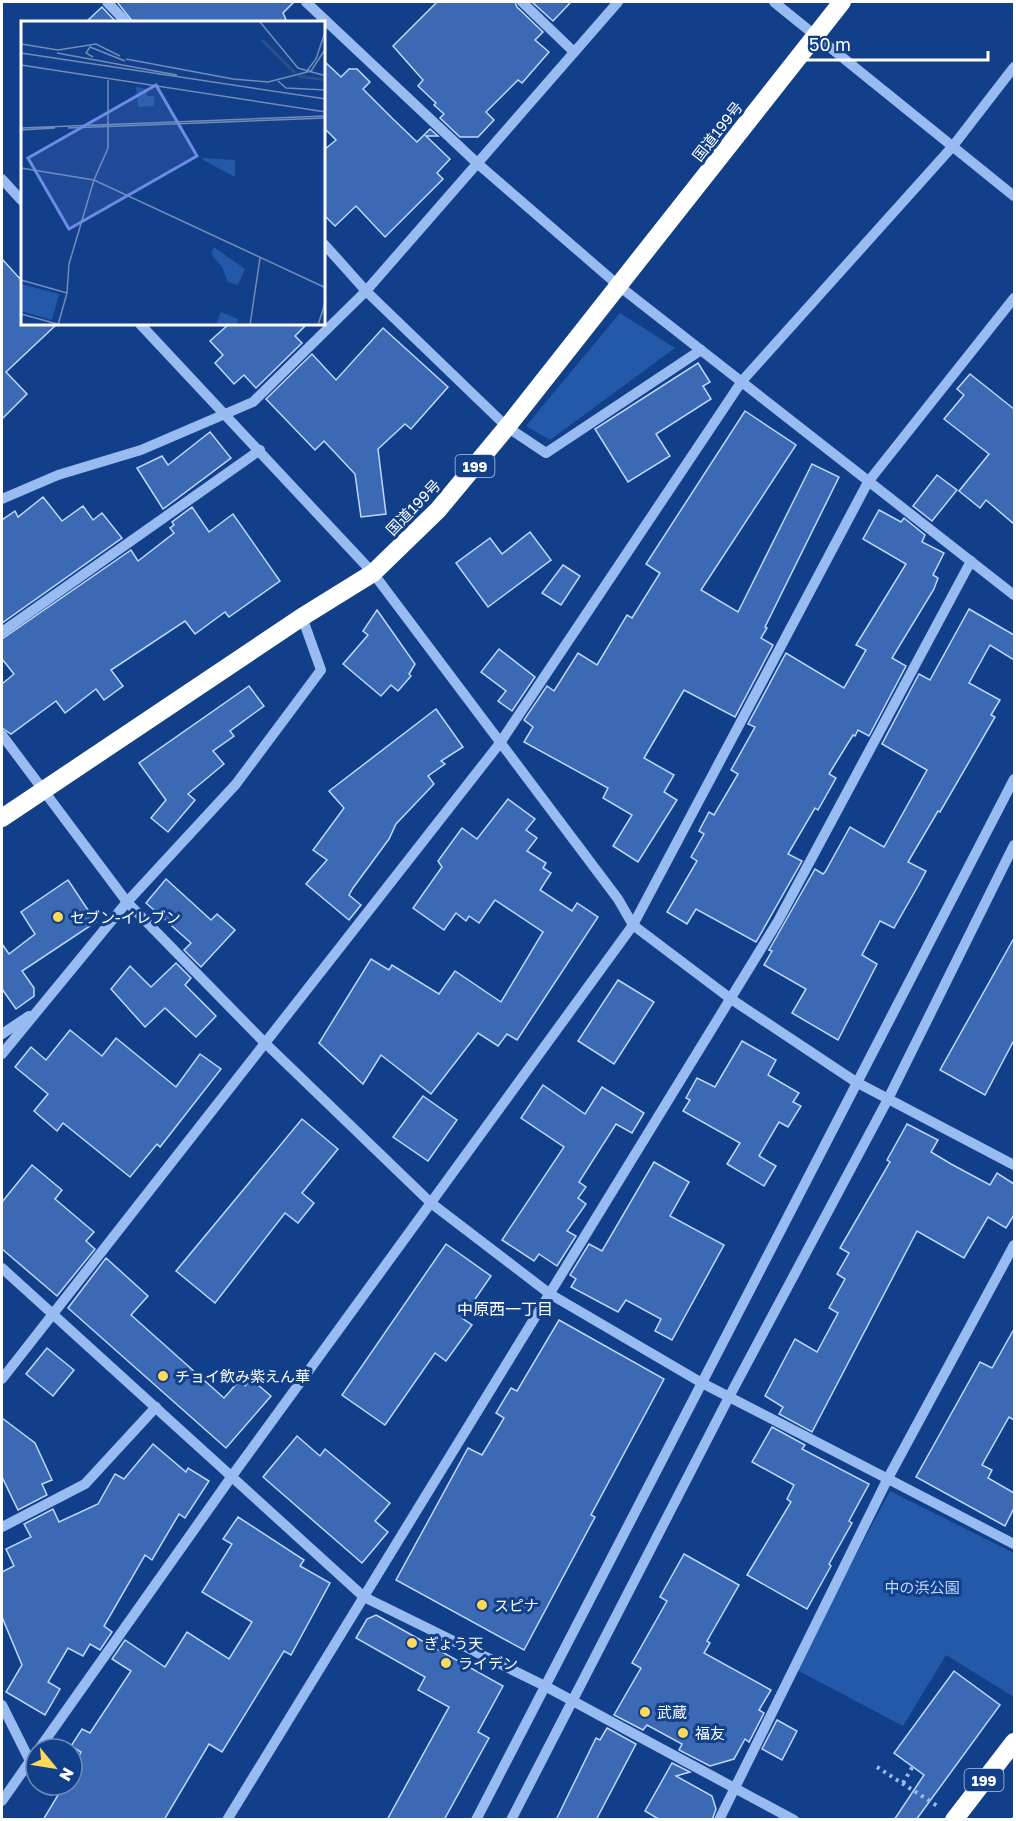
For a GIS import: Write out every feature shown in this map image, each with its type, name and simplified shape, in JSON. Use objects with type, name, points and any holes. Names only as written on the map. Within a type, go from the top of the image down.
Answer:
[{"type":"highway","name":"国道199号","points":[[2,818],[302,617],[373,573],[438,510],[507,427],[842,2]]},
{"type":"highway","name":"199","points":[[954,1820],[1014,1742]]},
{"type":"street","points":[[107,2],[125,21]]},
{"type":"street","points":[[306,2],[477,163],[619,286],[1014,595]]},
{"type":"street","points":[[522,2],[574,52]]},
{"type":"street","points":[[2,499],[58,475],[141,450],[253,402],[366,291],[618,2]]},
{"type":"street","points":[[774,2],[1014,196]]},
{"type":"street","points":[[2,1378],[500,743],[742,381],[953,146],[1014,67]]},
{"type":"street","points":[[2,179],[21,200]]},
{"type":"street","points":[[326,246],[366,291],[507,427],[546,453],[701,351]]},
{"type":"street","points":[[47,1737],[232,1476],[633,925],[868,482],[1014,298]]},
{"type":"street","points":[[142,326],[227,414],[373,573],[618,898],[633,925],[731,999],[856,1082],[1014,1165]]},
{"type":"street","points":[[2,632],[260,450]]},
{"type":"street","points":[[227,1820],[778,921],[971,561]]},
{"type":"street","points":[[2,1054],[127,902],[236,784],[321,670],[302,617]]},
{"type":"street","points":[[2,735],[127,902],[264,1042],[431,1203],[550,1294],[702,1383],[1014,1544]]},
{"type":"street","points":[[476,1820],[1014,778]]},
{"type":"street","points":[[511,1820],[729,1397],[888,1099],[1014,845]]},
{"type":"street","points":[[2,1034],[38,1009]]},
{"type":"street","points":[[719,1820],[887,1480],[1014,1245]]},
{"type":"street","points":[[2,1268],[364,1597],[545,1686],[794,1820]]},
{"type":"street","points":[[2,1527],[85,1484],[156,1407]]},
{"type":"street","points":[[2,1705],[24,1738]]},
{"type":"street","points":[[2,1801],[24,1770]]},
{"type":"path","points":[[903,1783],[913,1766]]},
{"type":"path","points":[[877,1767],[923,1795]]},
{"type":"green space","points":[[620,313],[675,348],[550,440],[526,426]]},
{"type":"green space","name":"中の浜公園","points":[[890,1491],[1014,1553],[1014,1697],[946,1655],[903,1726],[795,1669]]},
{"type":"building","points":[[117,2],[294,2],[283,13],[287,21],[132,21]]},
{"type":"building","points":[[437,2],[515,2],[517,7],[543,32],[535,40],[549,52],[522,83],[518,80],[486,112],[494,120],[478,137],[460,137],[440,118],[444,114],[418,86],[423,80],[393,46]]},
{"type":"building","points":[[532,2],[571,2],[553,21]]},
{"type":"building","points":[[102,7],[115,21],[87,21]]},
{"type":"building","points":[[326,63],[341,77],[349,69],[357,69],[370,82],[363,89],[393,119],[417,142],[430,129],[438,136],[426,136],[450,159],[437,173],[443,179],[385,237],[356,206],[335,226],[326,217],[326,148],[336,140],[326,130]]},
{"type":"building","points":[[2,259],[21,280],[21,326],[55,326],[6,372],[27,394],[2,419]]},
{"type":"building","points":[[227,326],[305,326],[295,336],[302,343],[256,388],[244,375],[234,384],[215,363],[223,355],[210,341]]},
{"type":"building","points":[[383,328],[448,387],[411,429],[405,424],[378,449],[386,514],[361,517],[355,474],[324,441],[315,450],[266,399],[312,354],[336,380]]},
{"type":"building","points":[[698,363],[710,382],[703,386],[711,399],[656,434],[670,456],[628,482],[595,429]]},
{"type":"building","points":[[970,374],[1014,409],[1014,524],[986,500],[980,508],[959,491],[989,454],[944,419],[964,395],[957,389]]},
{"type":"building","points":[[745,411],[796,445],[701,590],[738,612],[812,464],[839,477],[765,627],[767,628],[761,638],[773,645],[735,717],[684,690],[644,758],[674,775],[664,792],[677,800],[638,862],[613,846],[632,815],[603,798],[608,788],[524,742],[533,727],[524,720],[547,686],[554,691],[578,653],[597,665],[627,615],[632,618],[660,573],[646,564]]},
{"type":"building","points":[[210,432],[231,458],[163,509],[137,468],[162,456],[168,465]]},
{"type":"building","points":[[937,475],[957,490],[932,521],[913,506]]},
{"type":"building","points":[[43,497],[62,521],[83,506],[93,520],[102,513],[122,538],[2,623],[2,520],[15,511],[18,517]]},
{"type":"building","points":[[192,507],[209,532],[233,514],[280,581],[229,617],[225,612],[195,634],[185,621],[111,670],[123,686],[104,700],[96,689],[65,713],[56,701],[11,734],[2,728],[2,684],[14,674],[2,659],[2,639],[131,550],[138,561],[174,533],[170,528],[174,525],[172,522]]},
{"type":"building","points":[[879,510],[901,522],[904,518],[925,535],[922,542],[944,553],[933,575],[938,578],[934,589],[892,658],[906,666],[869,736],[858,730],[829,774],[836,778],[818,810],[815,808],[788,854],[802,861],[756,942],[696,909],[687,924],[667,912],[697,861],[691,857],[704,834],[699,831],[709,812],[714,815],[738,774],[731,770],[755,727],[748,724],[786,653],[844,688],[866,650],[856,645],[906,564],[863,539]]},
{"type":"building","points":[[530,532],[551,560],[488,607],[456,563],[490,538],[502,554]]},
{"type":"building","points":[[563,565],[580,576],[561,605],[542,593]]},
{"type":"building","points":[[969,609],[1014,635],[1014,660],[990,645],[969,683],[1000,700],[991,715],[995,717],[908,862],[926,871],[918,886],[894,928],[880,921],[862,955],[877,964],[838,1040],[792,1013],[806,989],[764,965],[772,951],[769,950],[815,869],[823,874],[825,872],[850,827],[884,847],[927,770],[882,744],[919,674],[930,680]]},
{"type":"building","points":[[377,610],[415,664],[409,674],[411,676],[398,691],[391,685],[381,696],[343,664],[368,635],[363,631]]},
{"type":"building","points":[[499,649],[535,677],[512,711],[498,701],[506,691],[481,672]]},
{"type":"building","points":[[249,686],[264,706],[230,731],[234,736],[213,751],[224,764],[188,794],[195,800],[168,832],[151,818],[166,800],[139,763]]},
{"type":"building","points":[[436,709],[463,747],[441,761],[445,764],[428,776],[434,784],[396,824],[389,839],[353,888],[349,895],[361,905],[349,920],[306,884],[327,860],[313,850],[344,808],[329,791]]},
{"type":"building","points":[[508,799],[535,819],[526,830],[537,838],[527,851],[546,863],[543,868],[551,873],[540,890],[572,911],[577,903],[598,917],[517,1040],[507,1034],[498,1046],[478,1033],[431,1094],[381,1055],[363,1084],[319,1043],[371,959],[389,970],[392,965],[439,994],[455,971],[501,1002],[543,932],[495,900],[479,923],[469,916],[466,921],[456,913],[444,930],[413,908],[442,867],[438,861],[462,828],[477,839]]},
{"type":"building","points":[[166,879],[211,920],[217,914],[235,930],[201,967],[184,950],[191,943],[146,903]]},
{"type":"building","points":[[68,880],[96,922],[22,971],[34,988],[34,996],[16,1009],[2,989],[2,944],[9,954],[35,934],[21,912]]},
{"type":"building","points":[[1014,938],[1014,1040],[985,1095],[940,1070]]},
{"type":"building","points":[[176,963],[191,978],[185,985],[216,1016],[196,1037],[165,1008],[145,1027],[111,989],[130,966],[151,987]]},
{"type":"building","points":[[618,980],[654,1002],[614,1064],[578,1041]]},
{"type":"building","points":[[70,1030],[102,1056],[116,1038],[176,1087],[200,1054],[221,1069],[160,1147],[157,1144],[130,1177],[63,1123],[57,1131],[34,1111],[48,1094],[15,1067],[31,1047],[46,1060]]},
{"type":"building","points":[[742,1041],[776,1060],[768,1075],[799,1093],[793,1102],[801,1106],[788,1127],[779,1122],[759,1156],[776,1166],[764,1186],[727,1164],[740,1143],[683,1111],[690,1100],[686,1098],[697,1078],[715,1087]]},
{"type":"building","points":[[543,1085],[585,1114],[602,1087],[644,1113],[632,1133],[616,1124],[579,1182],[586,1187],[578,1198],[586,1204],[567,1231],[576,1236],[557,1266],[539,1254],[534,1261],[502,1240],[564,1147],[521,1118]]},
{"type":"building","points":[[423,1096],[457,1120],[428,1161],[393,1137]]},
{"type":"building","points":[[302,1119],[338,1149],[302,1193],[314,1203],[298,1223],[285,1213],[215,1303],[176,1271]]},
{"type":"building","points":[[907,1124],[938,1140],[931,1152],[951,1164],[990,1185],[997,1173],[1014,1184],[1014,1215],[1006,1228],[988,1217],[964,1258],[917,1231],[812,1432],[779,1414],[783,1407],[765,1396],[795,1339],[817,1352],[838,1313],[829,1308],[845,1279],[837,1274],[849,1253],[840,1248],[890,1162],[887,1160]]},
{"type":"building","points":[[654,1162],[689,1182],[670,1216],[724,1245],[672,1340],[655,1331],[661,1319],[626,1300],[618,1312],[571,1287],[576,1279],[570,1275],[589,1244],[602,1251]]},
{"type":"building","points":[[32,1165],[62,1190],[55,1199],[94,1232],[86,1241],[95,1249],[57,1296],[2,1249],[2,1202]]},
{"type":"building","points":[[446,1244],[491,1276],[462,1318],[472,1325],[446,1361],[435,1353],[385,1425],[342,1395]]},
{"type":"building","points":[[106,1258],[148,1296],[131,1315],[224,1398],[239,1381],[245,1386],[251,1379],[271,1396],[226,1448],[68,1308]]},
{"type":"building","points":[[559,1320],[664,1379],[591,1515],[595,1517],[524,1650],[396,1580],[468,1448],[482,1455],[504,1418],[496,1413],[511,1388],[517,1391]]},
{"type":"building","points":[[1014,1329],[1014,1420],[1009,1417],[982,1465],[992,1470],[988,1478],[1014,1493],[1014,1508],[1005,1526],[916,1477],[980,1362],[992,1368]]},
{"type":"building","points":[[47,1348],[74,1370],[53,1396],[26,1374]]},
{"type":"building","points":[[2,1418],[35,1443],[52,1480],[42,1484],[47,1495],[18,1510],[2,1477]]},
{"type":"building","points":[[772,1427],[805,1445],[802,1449],[869,1484],[849,1521],[852,1523],[829,1564],[831,1566],[807,1609],[747,1575],[791,1502],[787,1499],[794,1485],[752,1462]]},
{"type":"building","points":[[297,1436],[320,1456],[325,1449],[390,1503],[375,1521],[388,1532],[362,1563],[263,1477]]},
{"type":"building","points":[[153,1444],[186,1472],[188,1468],[209,1481],[185,1518],[179,1514],[152,1560],[145,1555],[104,1626],[112,1632],[100,1650],[90,1644],[83,1656],[68,1648],[48,1682],[60,1689],[45,1715],[6,1692],[22,1665],[2,1617],[2,1572],[14,1566],[6,1549],[31,1537],[24,1524],[53,1509],[59,1522],[98,1504],[115,1474],[124,1479]]},
{"type":"building","points":[[238,1517],[304,1560],[300,1566],[330,1583],[291,1655],[284,1651],[222,1752],[209,1744],[164,1820],[43,1820],[57,1797],[84,1797],[84,1737],[77,1737],[82,1729],[90,1733],[131,1671],[112,1659],[125,1640],[165,1667],[187,1632],[229,1659],[252,1622],[202,1592],[232,1544],[223,1539]]},
{"type":"building","points":[[684,1554],[739,1585],[707,1641],[710,1643],[704,1653],[771,1690],[759,1710],[764,1713],[749,1742],[745,1739],[734,1759],[710,1766],[679,1750],[682,1744],[647,1725],[643,1730],[614,1715],[641,1668],[632,1663],[667,1601],[660,1597]]},
{"type":"building","points":[[376,1615],[503,1686],[478,1732],[489,1738],[444,1820],[387,1820],[449,1707],[418,1690],[425,1677],[356,1638],[367,1619]]},
{"type":"building","points":[[954,1671],[1000,1705],[916,1820],[894,1820],[924,1775],[894,1753]]},
{"type":"building","points":[[777,1720],[797,1731],[782,1760],[762,1749]]},
{"type":"building","points":[[607,1728],[636,1744],[596,1820],[556,1820],[596,1738],[600,1740]]},
{"type":"building","points":[[672,1763],[690,1772],[676,1776],[712,1796],[716,1809],[712,1820],[660,1820],[645,1811]]},
{"type":"place","name":"セブン-イレブン","points":[[58,917]]},
{"type":"place","name":"チョイ飲み紫えん華","points":[[163,1376]]},
{"type":"place","name":"スピナ","points":[[482,1605]]},
{"type":"place","name":"ぎょう天","points":[[412,1643]]},
{"type":"place","name":"ライデン","points":[[446,1663]]},
{"type":"place","name":"武蔵","points":[[645,1712]]},
{"type":"place","name":"福友","points":[[683,1733]]},
{"type":"district","name":"中原西一丁目","points":[[505,1309]]}]
